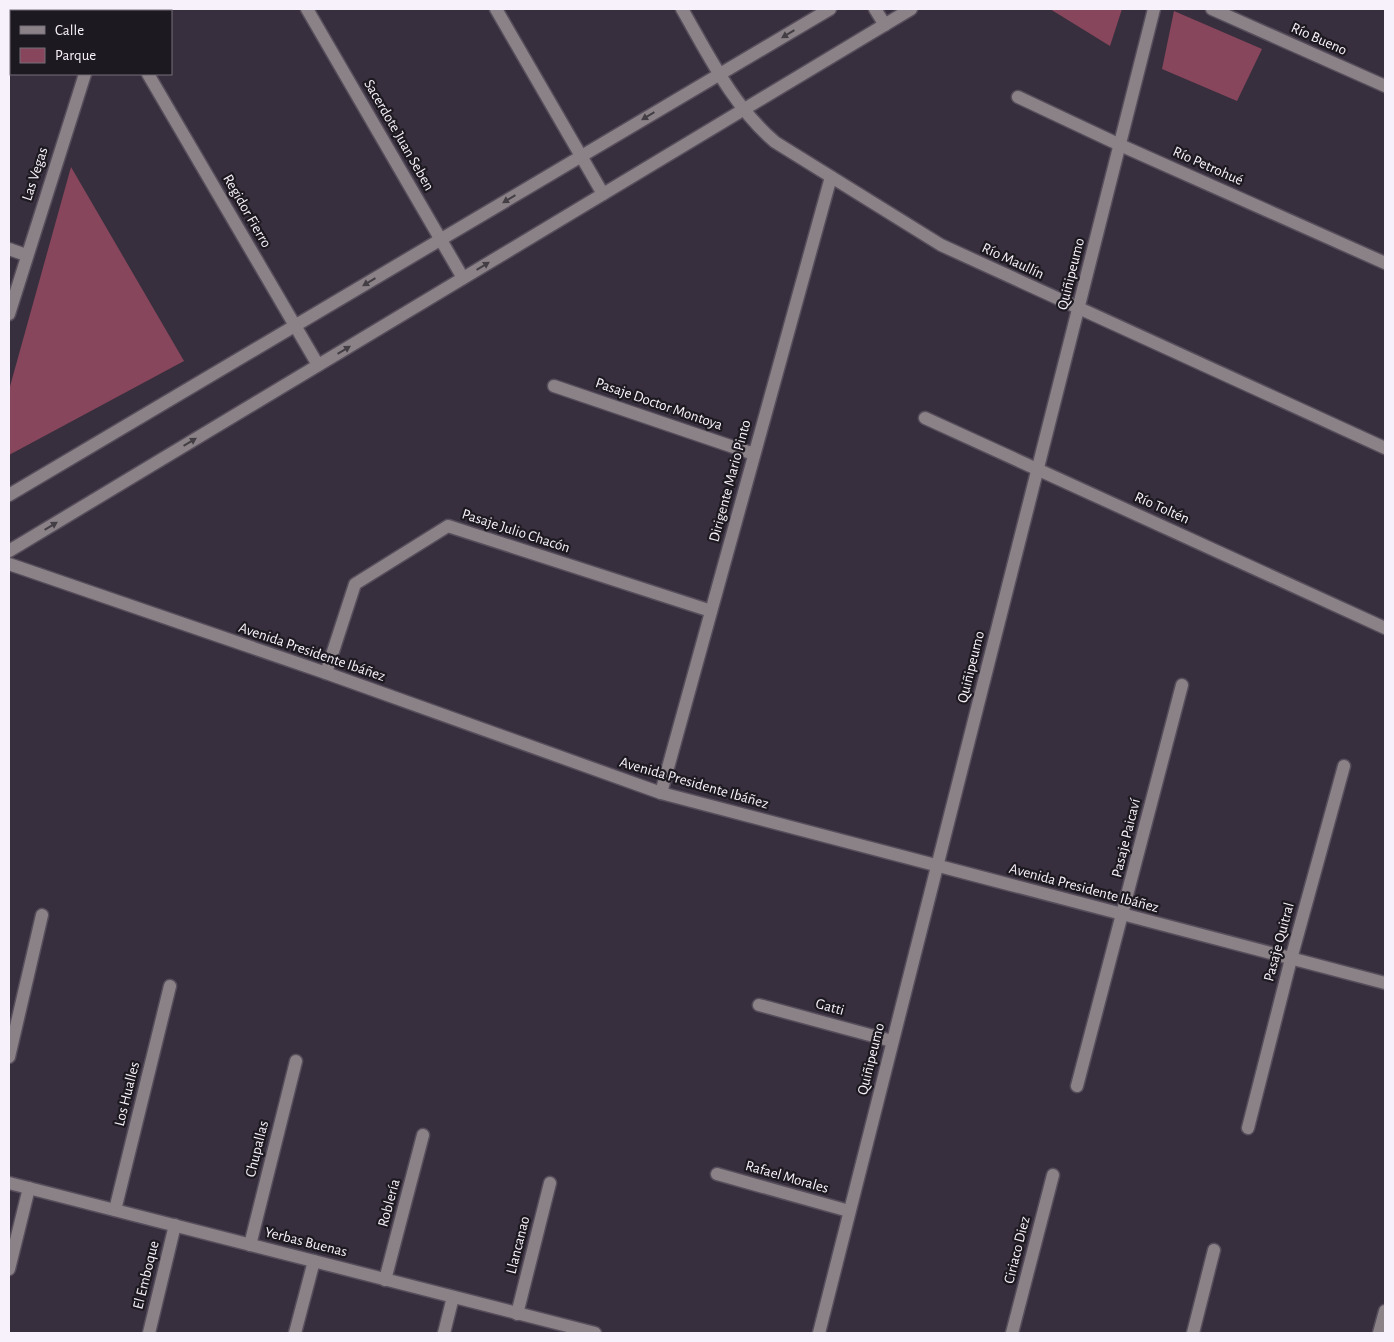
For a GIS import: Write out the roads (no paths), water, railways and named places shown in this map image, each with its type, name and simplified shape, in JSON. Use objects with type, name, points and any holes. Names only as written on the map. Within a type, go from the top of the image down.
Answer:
[{"type":"street","name":"Sacerdote Juan Seben","points":[[307,9],[463,278]]},
{"type":"street","points":[[496,9],[603,194]]},
{"type":"street","name":"Río Maullín","points":[[682,9],[743,110],[759,129],[775,142],[831,177],[941,245],[1385,448]]},
{"type":"street","points":[[9,495],[830,9]]},
{"type":"street","points":[[875,9],[885,25]]},
{"type":"street","points":[[9,551],[911,9]]},
{"type":"street","name":"Quiñipeumo","points":[[819,1333],[1154,9]]},
{"type":"street","name":"Río Bueno","points":[[1212,9],[1385,86]]},
{"type":"street","name":"Las Vegas","points":[[9,314],[26,255],[85,75]]},
{"type":"street","name":"Regidor Fierro","points":[[149,75],[318,365]]},
{"type":"street","name":"Río Petrohué","points":[[1018,97],[1120,145],[1385,263]]},
{"type":"street","name":"Dirigente Mario Pinto","points":[[661,793],[831,177]]},
{"type":"street","points":[[9,249],[26,255]]},
{"type":"street","name":"Pasaje Doctor Montoya","points":[[554,386],[754,454]]},
{"type":"street","name":"Río Toltén","points":[[925,418],[1385,628]]},
{"type":"street","name":"Pasaje Julio Chacón","points":[[326,673],[354,584],[448,526],[711,611]]},
{"type":"street","name":"Avenida Presidente Ibáñez","points":[[9,564],[326,673],[661,793],[1385,983]]},
{"type":"street","name":"Pasaje Paicaví","points":[[1077,1086],[1182,685]]},
{"type":"street","name":"Pasaje Quitral","points":[[1248,1128],[1344,766]]},
{"type":"street","points":[[9,1057],[42,915]]},
{"type":"street","name":"Los Hualles","points":[[115,1210],[170,986]]},
{"type":"street","name":"Gatti","points":[[760,1005],[892,1041]]},
{"type":"street","name":"Chupallas","points":[[250,1245],[296,1061]]},
{"type":"street","name":"Roblería","points":[[385,1280],[423,1135]]},
{"type":"street","name":"Rafael Morales","points":[[717,1174],[849,1211]]},
{"type":"street","name":"Ciriaco Diez","points":[[1012,1333],[1053,1174]]},
{"type":"street","name":"Yerbas Buenas","points":[[9,1183],[591,1333]]},
{"type":"street","name":"Llancanao","points":[[517,1314],[550,1183]]},
{"type":"street","points":[[9,1269],[29,1188]]},
{"type":"street","name":"El Emboque","points":[[149,1333],[175,1225]]},
{"type":"street","points":[[1193,1333],[1214,1250]]},
{"type":"street","points":[[295,1333],[314,1261]]},
{"type":"street","points":[[444,1333],[453,1297]]},
{"type":"street","points":[[1379,1333],[1385,1311]]}]
